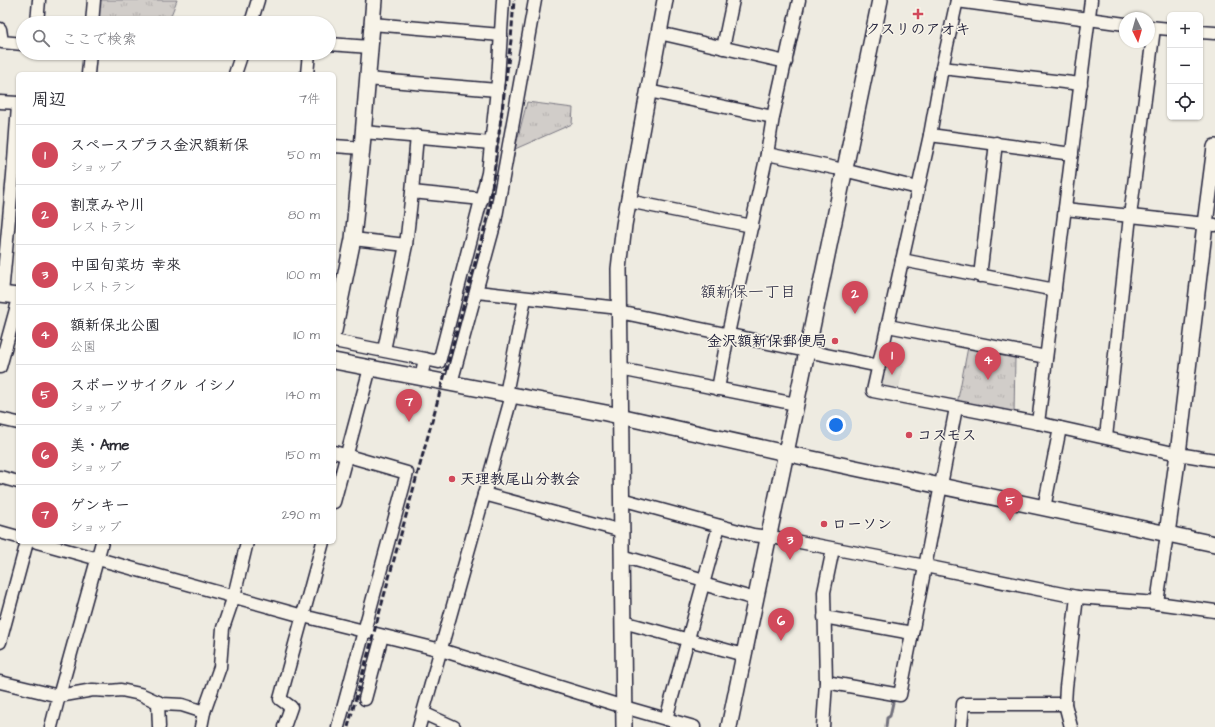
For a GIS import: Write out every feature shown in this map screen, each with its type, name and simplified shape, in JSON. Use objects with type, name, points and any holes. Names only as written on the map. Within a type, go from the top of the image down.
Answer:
[{"type":"street","points":[[38,16],[39,0]]},
{"type":"street","points":[[93,16],[94,0]]},
{"type":"street","points":[[253,16],[258,0]]},
{"type":"street","points":[[336,311],[338,291],[353,239],[374,0]]},
{"type":"street","points":[[336,341],[439,362],[488,173],[497,90],[503,0]]},
{"type":"street","points":[[451,383],[495,222],[535,0]]},
{"type":"street","points":[[624,727],[619,269],[628,201],[665,0]]},
{"type":"street","points":[[723,48],[733,0]]},
{"type":"street","points":[[718,388],[728,334],[767,154],[773,117],[799,0]]},
{"type":"street","points":[[729,727],[880,0]]},
{"type":"street","points":[[1038,423],[1091,0]]},
{"type":"street","points":[[1119,23],[957,1],[942,68],[930,136],[873,391],[1106,437],[1178,454],[1215,460]]},
{"type":"street","points":[[372,24],[501,35]]},
{"type":"street","points":[[1155,28],[1167,29]]},
{"type":"street","points":[[0,29],[2,42],[16,43]]},
{"type":"street","points":[[1203,32],[1215,33]]},
{"type":"street","points":[[659,33],[786,62]]},
{"type":"street","points":[[336,45],[370,47]]},
{"type":"street","points":[[1106,437],[1149,48]]},
{"type":"street","points":[[88,72],[89,60]]},
{"type":"street","points":[[236,72],[240,60]]},
{"type":"street","points":[[307,72],[308,60]]},
{"type":"street","points":[[942,68],[1081,84]]},
{"type":"street","points":[[367,79],[497,90]]},
{"type":"street","points":[[648,91],[773,117]]},
{"type":"street","points":[[0,102],[16,104]]},
{"type":"street","points":[[363,132],[491,143]]},
{"type":"street","points":[[384,350],[406,245],[417,136]]},
{"type":"street","points":[[930,136],[996,143],[1072,154]]},
{"type":"street","points":[[980,276],[996,143]]},
{"type":"street","points":[[336,146],[362,148]]},
{"type":"street","points":[[767,154],[845,170],[918,188]]},
{"type":"street","points":[[1157,603],[1210,224],[1215,156]]},
{"type":"street","points":[[16,175],[1,294],[16,296]]},
{"type":"street","points":[[412,192],[482,199]]},
{"type":"street","points":[[628,201],[752,226]]},
{"type":"street","points":[[1065,209],[1210,224]]},
{"type":"street","points":[[353,239],[406,245]]},
{"type":"street","points":[[902,260],[1055,290]]},
{"type":"street","points":[[477,292],[619,310],[879,366]]},
{"type":"street","points":[[419,727],[484,494],[509,395],[525,298]]},
{"type":"street","points":[[0,367],[16,309]]},
{"type":"street","points":[[888,326],[1046,357]]},
{"type":"street","points":[[421,377],[425,359]]},
{"type":"street","points":[[336,361],[621,416],[786,453],[1215,544]]},
{"type":"street","points":[[336,494],[370,368]]},
{"type":"street","points":[[620,369],[796,404]]},
{"type":"street","points":[[826,682],[900,695],[956,408]]},
{"type":"street","points":[[0,419],[16,423]]},
{"type":"street","points":[[1044,508],[1060,428]]},
{"type":"street","points":[[336,453],[407,472],[338,727]]},
{"type":"street","points":[[0,477],[16,481]]},
{"type":"street","points":[[484,494],[622,531]]},
{"type":"street","points":[[622,499],[753,535],[925,566],[1077,596],[1157,603],[1215,611]]},
{"type":"street","points":[[666,719],[719,526]]},
{"type":"street","points":[[0,532],[16,536]]},
{"type":"street","points":[[0,642],[26,544]]},
{"type":"street","points":[[44,544],[303,616],[440,650],[694,727]]},
{"type":"street","points":[[51,727],[102,544]]},
{"type":"street","points":[[201,727],[204,712],[220,667],[223,628],[234,596],[247,544]]},
{"type":"street","points":[[284,727],[291,706],[280,698],[322,544]]},
{"type":"street","points":[[823,727],[826,682],[824,592],[833,549]]},
{"type":"street","points":[[622,556],[755,599]]},
{"type":"street","points":[[1071,727],[1065,704],[1077,596]]},
{"type":"street","points":[[824,616],[912,633]]},
{"type":"street","points":[[623,622],[744,656]]},
{"type":"street","points":[[365,699],[382,636]]},
{"type":"street","points":[[0,682],[59,696],[93,690],[121,690],[140,694],[158,702],[182,705],[204,712]]},
{"type":"street","points":[[158,702],[159,727]]},
{"type":"street","points":[[961,727],[963,704],[1065,704]]},
{"type":"street","points":[[423,712],[454,727]]},
{"type":"shaded area","points":[[884,362],[904,366],[898,392],[883,389],[880,384]]},
{"type":"green space","points":[[99,0],[177,0],[171,16],[97,16]]},
{"type":"green space","points":[[527,102],[573,108],[572,124],[515,149]]},
{"type":"green space","points":[[968,347],[1015,356],[1014,415],[957,404]]},
{"type":"waterway","points":[[886,727],[887,718],[890,716],[894,698]]},
{"type":"railway","points":[[348,727],[489,211],[511,40],[514,0]]},
{"type":"place","name":"クスリのアオキ","points":[[918,14]]},
{"type":"place","name":"割烹みや川","points":[[855,314]]},
{"type":"place","name":"金沢額新保郵便局","points":[[835,341]]},
{"type":"place","name":"スペースプラス金沢額新保","points":[[892,375]]},
{"type":"place","name":"額新保北公園","points":[[988,380]]},
{"type":"place","name":"ゲンキー","points":[[409,422]]},
{"type":"place","name":"コスモス","points":[[909,435]]},
{"type":"place","name":"天理教尾山分教会","points":[[452,479]]},
{"type":"place","name":"スポーツサイクル イシノ","points":[[1010,521]]},
{"type":"place","name":"ローソン","points":[[824,524]]},
{"type":"place","name":"中国旬菜坊 幸來","points":[[790,560]]},
{"type":"place","name":"美・Ame","points":[[781,641]]},
{"type":"district","name":"額新保一丁目","points":[[748,291]]}]
